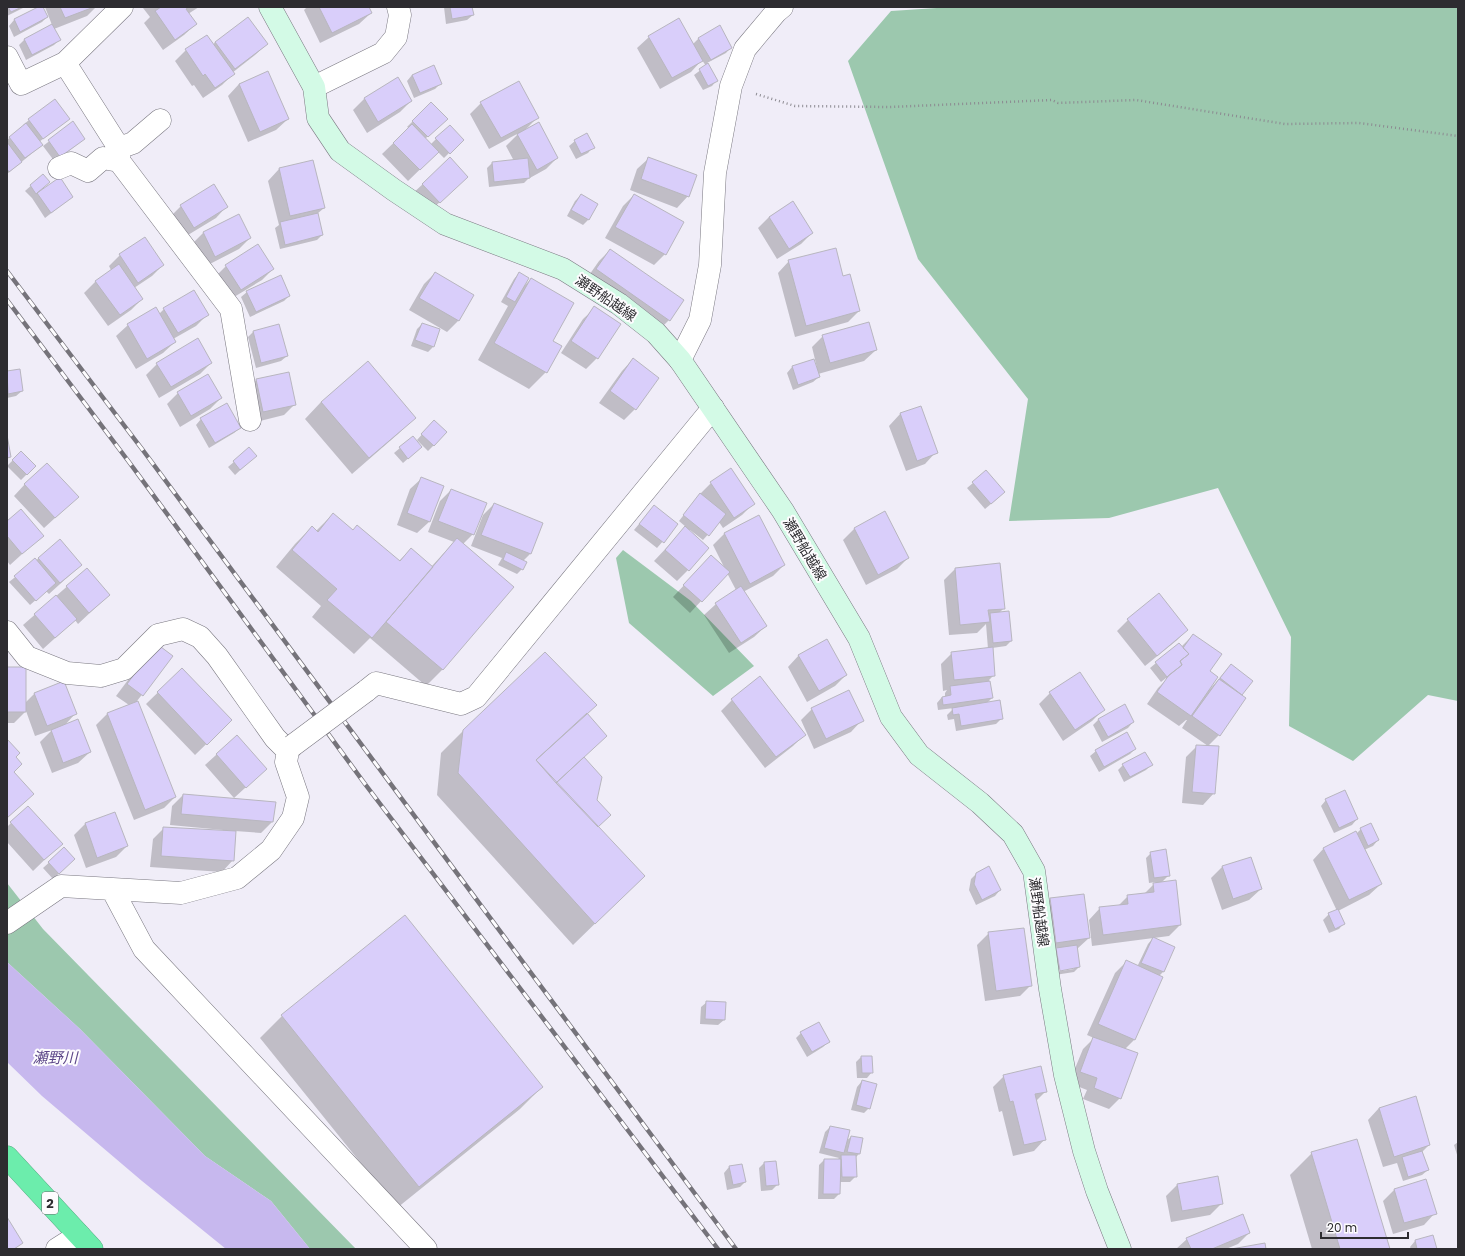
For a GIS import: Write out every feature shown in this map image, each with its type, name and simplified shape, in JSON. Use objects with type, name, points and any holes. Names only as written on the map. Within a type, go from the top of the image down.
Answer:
[{"type":"highway","name":"2","points":[[7,1157],[86,1242]]},
{"type":"main road","name":"瀬野船越線","points":[[270,7],[314,87],[318,118],[340,151],[445,224],[563,269],[619,304],[656,333],[680,360],[783,511],[859,638],[891,717],[919,755],[980,803],[1013,834],[1034,871],[1050,989],[1064,1075],[1084,1151],[1097,1191],[1120,1249]]},
{"type":"street","points":[[7,57],[21,84],[65,63],[122,7]]},
{"type":"street","points":[[314,87],[383,53],[396,37],[400,15],[398,7]]},
{"type":"street","points":[[680,360],[700,320],[710,265],[715,173],[731,86],[745,49],[782,7]]},
{"type":"street","points":[[65,63],[119,154],[231,309],[250,420]]},
{"type":"street","points":[[59,168],[71,163],[88,171],[104,158],[119,154],[160,120]]},
{"type":"street","points":[[7,923],[61,886],[181,893],[237,878],[271,850],[293,818],[298,797],[286,762],[290,748],[376,683],[461,704],[476,697],[713,408]]},
{"type":"street","points":[[7,632],[27,657],[67,673],[101,676],[124,669],[158,635],[183,629],[200,637],[217,656],[275,738],[290,748]]},
{"type":"street","points":[[112,889],[144,949],[426,1249]]},
{"type":"street","points":[[57,1249],[86,1242]]},
{"type":"path","points":[[731,86],[795,106],[890,107],[1052,100],[1058,103],[1136,100],[1285,124],[1359,123],[1458,136]]},
{"type":"green space","points":[[952,7],[1458,7],[1458,701],[1428,695],[1353,761],[1289,726],[1291,637],[1218,488],[1109,518],[1009,521],[1028,399],[918,259],[848,61],[891,11]]},
{"type":"green space","points":[[623,550],[691,601],[754,666],[713,696],[629,623],[616,558]]},
{"type":"green space","points":[[7,883],[43,929],[356,1249],[310,1249],[271,1201],[205,1156],[80,1029],[7,962]]},
{"type":"water","name":"瀬野川","points":[[7,962],[80,1029],[205,1156],[271,1201],[310,1249],[226,1249],[142,1181],[42,1096],[7,1062]]},
{"type":"building","points":[[8,7],[22,7],[11,12]]},
{"type":"building","points":[[38,7],[43,7],[48,17],[20,32],[14,19]]},
{"type":"building","points":[[60,7],[94,7],[65,18]]},
{"type":"building","points":[[161,7],[189,7],[186,9],[197,24],[175,40],[155,11]]},
{"type":"building","points":[[319,7],[369,7],[372,13],[332,33]]},
{"type":"building","points":[[450,7],[472,7],[474,15],[452,19]]},
{"type":"building","points":[[248,17],[268,44],[235,69],[215,42]]},
{"type":"building","points":[[679,18],[703,61],[672,78],[648,36]]},
{"type":"building","points":[[52,24],[61,40],[32,55],[24,39]]},
{"type":"building","points":[[720,25],[732,48],[711,60],[698,38]]},
{"type":"building","points":[[207,35],[235,74],[215,88],[205,74],[203,76],[185,49]]},
{"type":"building","points":[[708,63],[718,81],[708,86],[699,69]]},
{"type":"building","points":[[434,65],[442,84],[420,93],[412,75]]},
{"type":"building","points":[[268,71],[289,119],[260,132],[239,84]]},
{"type":"building","points":[[398,77],[412,101],[378,122],[364,98]]},
{"type":"building","points":[[519,81],[539,118],[501,138],[480,102]]},
{"type":"building","points":[[55,99],[70,119],[43,139],[28,119]]},
{"type":"building","points":[[431,102],[448,119],[428,137],[412,121]]},
{"type":"building","points":[[73,121],[85,139],[60,157],[48,140]]},
{"type":"building","points":[[539,122],[558,158],[537,170],[517,134]]},
{"type":"building","points":[[26,123],[43,145],[25,158],[9,137]]},
{"type":"building","points":[[412,124],[439,152],[420,170],[393,143]]},
{"type":"building","points":[[450,125],[464,140],[450,154],[435,138]]},
{"type":"building","points":[[587,133],[595,148],[581,154],[574,140]]},
{"type":"building","points":[[7,142],[22,162],[9,172],[7,169]]},
{"type":"building","points":[[450,157],[468,177],[440,203],[422,184]]},
{"type":"building","points":[[648,157],[697,175],[689,197],[641,179]]},
{"type":"building","points":[[528,158],[530,178],[494,182],[492,162]]},
{"type":"building","points":[[313,160],[325,208],[290,216],[279,168]]},
{"type":"building","points":[[43,174],[50,182],[36,194],[30,185]]},
{"type":"building","points":[[60,177],[73,197],[51,213],[37,193]]},
{"type":"building","points":[[214,184],[228,207],[194,228],[180,205]]},
{"type":"building","points":[[581,194],[598,204],[589,220],[571,210]]},
{"type":"building","points":[[634,194],[684,222],[666,255],[615,227]]},
{"type":"building","points":[[793,201],[813,233],[789,249],[769,217]]},
{"type":"building","points":[[318,213],[323,235],[285,245],[280,222]]},
{"type":"building","points":[[239,214],[251,238],[215,257],[203,232]]},
{"type":"building","points":[[145,237],[164,265],[138,283],[119,254]]},
{"type":"building","points":[[258,244],[274,269],[241,290],[225,265]]},
{"type":"building","points":[[836,248],[843,276],[850,274],[860,311],[806,326],[788,260]]},
{"type":"building","points":[[610,249],[684,300],[670,321],[596,269]]},
{"type":"building","points":[[119,264],[143,299],[120,315],[95,281]]},
{"type":"building","points":[[435,272],[474,295],[459,321],[419,298]]},
{"type":"building","points":[[519,272],[529,278],[515,302],[506,297]]},
{"type":"building","points":[[281,275],[290,296],[256,312],[246,291]]},
{"type":"building","points":[[531,278],[574,303],[553,341],[562,346],[547,373],[494,343]]},
{"type":"building","points":[[194,290],[209,315],[178,333],[163,308]]},
{"type":"building","points":[[594,306],[621,324],[598,359],[571,341]]},
{"type":"building","points":[[156,307],[176,342],[147,359],[127,324]]},
{"type":"building","points":[[869,322],[877,350],[830,363],[822,335]]},
{"type":"building","points":[[422,323],[440,329],[434,347],[415,340]]},
{"type":"building","points":[[279,324],[288,356],[261,363],[253,331]]},
{"type":"building","points":[[198,338],[212,363],[171,387],[156,363]]},
{"type":"building","points":[[633,358],[659,378],[636,410],[610,391]]},
{"type":"building","points":[[814,359],[820,377],[798,385],[792,366]]},
{"type":"building","points":[[368,361],[416,418],[369,458],[321,402]]},
{"type":"building","points":[[20,369],[23,391],[8,394],[7,371]]},
{"type":"building","points":[[289,372],[296,405],[263,412],[256,379]]},
{"type":"building","points":[[208,374],[222,398],[191,416],[177,392]]},
{"type":"building","points":[[227,403],[241,428],[215,443],[200,418]]},
{"type":"building","points":[[921,406],[938,453],[917,461],[900,413]]},
{"type":"building","points":[[434,420],[447,432],[434,446],[421,434]]},
{"type":"building","points":[[7,435],[11,457],[7,458]]},
{"type":"building","points":[[413,436],[422,447],[408,459],[399,447]]},
{"type":"building","points":[[249,447],[257,456],[240,470],[233,461]]},
{"type":"building","points":[[21,451],[36,466],[27,475],[12,460]]},
{"type":"building","points":[[47,463],[79,497],[55,518],[24,484]]},
{"type":"building","points":[[731,468],[755,504],[734,518],[710,482]]},
{"type":"building","points":[[986,470],[1005,492],[991,504],[972,482]]},
{"type":"building","points":[[421,477],[444,486],[430,522],[407,513]]},
{"type":"building","points":[[451,489],[487,503],[474,535],[438,521]]},
{"type":"building","points":[[700,493],[726,514],[709,536],[683,515]]},
{"type":"building","points":[[494,503],[543,523],[531,554],[481,535]]},
{"type":"building","points":[[654,505],[678,524],[664,543],[639,524]]},
{"type":"building","points":[[21,509],[44,536],[22,554],[7,536],[7,521]]},
{"type":"building","points":[[885,511],[909,558],[878,575],[854,528]]},
{"type":"building","points":[[333,513],[353,530],[357,525],[400,561],[411,548],[433,567],[372,638],[327,600],[337,589],[292,550],[312,526],[318,532]]},
{"type":"building","points":[[759,515],[785,565],[750,584],[724,533]]},
{"type":"building","points":[[685,526],[709,548],[689,571],[665,550]]},
{"type":"building","points":[[457,538],[514,587],[443,670],[386,622]]},
{"type":"building","points":[[60,539],[82,565],[60,583],[38,558]]},
{"type":"building","points":[[506,552],[527,562],[523,570],[503,560]]},
{"type":"building","points":[[711,555],[730,572],[702,602],[683,585]]},
{"type":"building","points":[[35,558],[56,583],[36,601],[14,576]]},
{"type":"building","points":[[1000,563],[1005,609],[988,610],[990,622],[960,625],[955,568]]},
{"type":"building","points":[[87,568],[110,595],[89,613],[66,586]]},
{"type":"building","points":[[741,586],[767,626],[741,643],[715,603]]},
{"type":"building","points":[[1159,593],[1188,630],[1157,656],[1127,619]]},
{"type":"building","points":[[56,595],[77,619],[55,638],[34,614]]},
{"type":"building","points":[[1009,611],[1012,641],[993,643],[990,613]]},
{"type":"building","points":[[1193,634],[1222,654],[1210,671],[1218,677],[1191,716],[1157,692],[1169,675],[1182,665],[1180,661],[1189,654],[1183,648]]},
{"type":"building","points":[[827,639],[847,675],[819,691],[798,655]]},
{"type":"building","points":[[1179,643],[1189,654],[1180,661],[1182,665],[1167,677],[1155,662]]},
{"type":"building","points":[[157,644],[173,656],[143,696],[127,684]]},
{"type":"building","points":[[993,647],[995,676],[954,680],[951,652]]},
{"type":"building","points":[[545,652],[597,705],[536,760],[645,876],[595,924],[458,773],[463,730]]},
{"type":"building","points":[[1231,664],[1253,681],[1242,695],[1220,678]]},
{"type":"building","points":[[7,667],[26,667],[26,712],[7,712]]},
{"type":"building","points":[[182,668],[232,720],[207,745],[157,692]]},
{"type":"building","points":[[1080,672],[1105,710],[1075,730],[1049,692]]},
{"type":"building","points":[[760,676],[806,735],[776,757],[731,699]]},
{"type":"building","points":[[1219,679],[1246,698],[1220,736],[1192,716]]},
{"type":"building","points":[[64,681],[77,714],[47,726],[34,693]]},
{"type":"building","points":[[990,681],[993,698],[943,705],[942,697],[951,695],[950,686]]},
{"type":"building","points":[[849,690],[864,721],[826,739],[811,708]]},
{"type":"building","points":[[1000,700],[1003,719],[961,726],[959,714],[953,715],[952,708]]},
{"type":"building","points":[[138,701],[176,797],[145,810],[107,713]]},
{"type":"building","points":[[1125,704],[1134,722],[1108,737],[1098,719]]},
{"type":"building","points":[[587,713],[607,736],[556,783],[536,760]]},
{"type":"building","points":[[78,719],[91,752],[63,763],[51,730]]},
{"type":"building","points":[[1127,732],[1136,749],[1104,767],[1095,750]]},
{"type":"building","points":[[237,735],[267,769],[246,788],[216,754]]},
{"type":"building","points":[[7,739],[20,753],[16,757],[22,764],[14,772],[34,794],[7,818]]},
{"type":"building","points":[[1196,745],[1219,746],[1215,794],[1192,792]]},
{"type":"building","points":[[1145,752],[1153,765],[1130,777],[1122,764]]},
{"type":"building","points":[[584,757],[602,777],[597,800],[611,815],[598,827],[556,783]]},
{"type":"building","points":[[1345,790],[1358,819],[1339,828],[1325,799]]},
{"type":"building","points":[[183,794],[276,802],[273,822],[181,814]]},
{"type":"building","points":[[28,806],[63,844],[44,860],[10,822]]},
{"type":"building","points":[[115,812],[128,846],[97,858],[85,823]]},
{"type":"building","points":[[1371,823],[1379,840],[1368,846],[1360,828]]},
{"type":"building","points":[[163,827],[236,831],[234,861],[161,856]]},
{"type":"building","points":[[1356,831],[1382,884],[1349,900],[1323,848]]},
{"type":"building","points":[[64,847],[75,859],[59,874],[48,862]]},
{"type":"building","points":[[1166,849],[1170,876],[1154,878],[1150,852]]},
{"type":"building","points":[[1251,857],[1262,889],[1233,899],[1222,866]]},
{"type":"building","points":[[989,866],[1001,890],[982,900],[974,884],[976,873]]},
{"type":"building","points":[[1176,880],[1181,925],[1103,935],[1099,907],[1128,904],[1127,895],[1154,892],[1153,883]]},
{"type":"building","points":[[1084,894],[1090,938],[1056,943],[1050,898]]},
{"type":"building","points":[[1338,909],[1345,924],[1335,929],[1328,913]]},
{"type":"building","points":[[405,915],[543,1087],[419,1187],[281,1015]]},
{"type":"building","points":[[1024,928],[1032,986],[996,991],[988,932]]},
{"type":"building","points":[[1153,937],[1175,947],[1164,972],[1141,963]]},
{"type":"building","points":[[1077,945],[1080,967],[1060,971],[1056,948]]},
{"type":"building","points":[[1126,960],[1163,977],[1135,1040],[1098,1024]]},
{"type":"building","points":[[706,1001],[726,1002],[725,1020],[705,1019]]},
{"type":"building","points":[[819,1022],[830,1042],[812,1052],[800,1032]]},
{"type":"building","points":[[1093,1037],[1138,1053],[1121,1099],[1094,1088],[1097,1078],[1080,1072]]},
{"type":"building","points":[[861,1056],[872,1056],[873,1073],[862,1073]]},
{"type":"building","points":[[1041,1066],[1047,1092],[1035,1094],[1046,1140],[1024,1145],[1013,1101],[1010,1102],[1003,1075]]},
{"type":"building","points":[[862,1080],[877,1084],[870,1109],[856,1105]]},
{"type":"building","points":[[1416,1096],[1430,1145],[1394,1157],[1379,1108]]},
{"type":"building","points":[[830,1126],[850,1130],[844,1153],[824,1148]]},
{"type":"building","points":[[851,1136],[863,1138],[860,1154],[847,1152]]},
{"type":"building","points":[[1357,1139],[1390,1249],[1340,1249],[1311,1152]]},
{"type":"building","points":[[1422,1151],[1429,1170],[1408,1177],[1402,1157]]},
{"type":"building","points":[[841,1155],[856,1155],[857,1177],[842,1177]]},
{"type":"building","points":[[824,1159],[841,1159],[840,1194],[823,1194]]},
{"type":"building","points":[[776,1161],[779,1185],[766,1186],[764,1162]]},
{"type":"building","points":[[742,1164],[746,1182],[733,1185],[729,1166]]},
{"type":"building","points":[[1218,1176],[1223,1204],[1182,1211],[1177,1184]]},
{"type":"building","points":[[1426,1179],[1437,1214],[1404,1223],[1394,1189]]},
{"type":"building","points":[[1243,1214],[1250,1233],[1212,1249],[1191,1249],[1186,1238]]},
{"type":"building","points":[[7,1217],[23,1243],[14,1249],[7,1249]]},
{"type":"building","points":[[1433,1235],[1437,1249],[1417,1249],[1415,1240]]},
{"type":"building","points":[[1265,1243],[1266,1249],[1231,1249]]},
{"type":"railway","points":[[7,271],[142,449],[736,1249]]},
{"type":"railway","points":[[7,300],[129,462],[365,784],[718,1249]]}]
